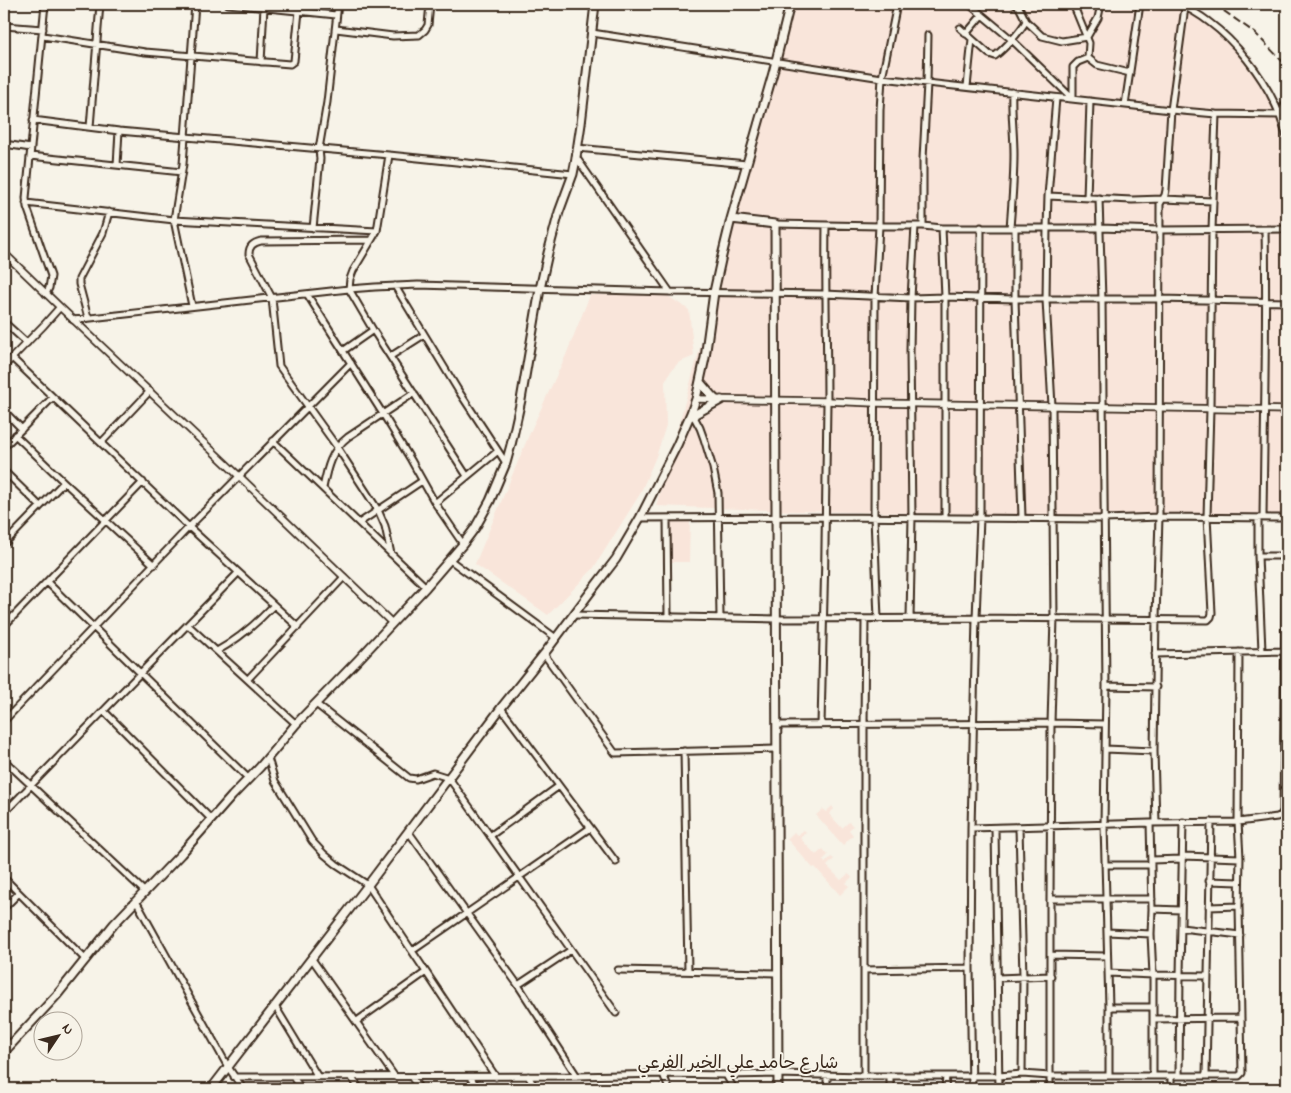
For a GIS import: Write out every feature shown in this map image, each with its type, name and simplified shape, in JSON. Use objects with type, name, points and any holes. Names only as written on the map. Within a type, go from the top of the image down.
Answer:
[{"type":"main road","points":[[4,1052],[57,995],[107,933],[268,758],[296,724],[426,587],[475,528],[506,463],[521,400],[540,289],[553,232],[573,174],[595,4]]},
{"type":"main road","points":[[211,1089],[312,959],[500,708],[544,654],[616,559],[640,518],[691,416],[696,399],[706,358],[714,292],[731,220],[776,62],[790,4]]},
{"type":"main road","points":[[731,220],[775,224],[776,973],[778,1089]]},
{"type":"main road","points":[[700,382],[712,396],[719,400]]},
{"type":"main road","points":[[691,416],[719,400]]},
{"type":"street","points":[[45,4],[26,203],[51,276],[50,288],[46,294]]},
{"type":"street","points":[[90,127],[100,4]]},
{"type":"street","points":[[192,306],[174,220],[182,172],[195,4]]},
{"type":"street","points":[[228,4],[336,15]]},
{"type":"street","points":[[313,228],[320,159],[319,149],[327,102],[338,4]]},
{"type":"street","points":[[336,29],[393,36],[419,35],[428,26],[430,4]]},
{"type":"street","points":[[878,619],[874,517],[874,297],[879,226],[882,78],[897,4]]},
{"type":"street","points":[[969,4],[1011,39],[1073,99]]},
{"type":"street","points":[[1014,4],[1019,7],[1026,21],[1042,36],[1062,41],[1087,37]]},
{"type":"street","points":[[1073,4],[1089,43],[1088,58]]},
{"type":"street","points":[[1087,37],[1098,18],[1101,4]]},
{"type":"street","points":[[1125,105],[1140,4]]},
{"type":"street","points":[[1180,4],[1212,23],[1258,74],[1280,115],[1287,137]]},
{"type":"street","points":[[261,62],[264,7]]},
{"type":"street","points":[[1153,1076],[1151,862],[1159,517],[1160,204],[1167,186],[1171,110],[1185,7]]},
{"type":"street","points":[[42,36],[145,52],[290,64],[293,62],[299,11]]},
{"type":"street","points":[[966,34],[982,15]]},
{"type":"street","points":[[960,28],[989,54],[995,56],[1026,21]]},
{"type":"street","points":[[4,26],[43,29]]},
{"type":"street","points":[[592,33],[882,78],[1171,110],[1216,114],[1280,115]]},
{"type":"street","points":[[923,226],[923,159],[928,35]]},
{"type":"street","points":[[968,87],[972,39]]},
{"type":"street","points":[[1088,58],[1096,65],[1130,73]]},
{"type":"street","points":[[1073,99],[1074,68],[1078,62],[1088,58]]},
{"type":"street","points":[[1012,92],[1014,177],[1012,228],[1022,518]]},
{"type":"street","points":[[1050,1089],[1051,723],[1054,618],[1052,406],[1046,300],[1048,196],[1056,98]]},
{"type":"street","points":[[1280,115],[1287,100]]},
{"type":"street","points":[[1087,198],[1090,101]]},
{"type":"street","points":[[573,616],[866,619],[1156,618],[1208,620],[1212,613],[1207,518],[1216,114]]},
{"type":"street","points":[[33,120],[119,131],[389,155],[573,174]]},
{"type":"street","points":[[117,165],[119,131]]},
{"type":"street","points":[[4,144],[31,148]]},
{"type":"street","points":[[577,148],[747,164]]},
{"type":"street","points":[[389,155],[377,231],[352,271],[349,289],[467,476]]},
{"type":"street","points":[[30,156],[182,172]]},
{"type":"street","points":[[576,157],[670,292]]},
{"type":"street","points":[[1048,196],[1213,201]]},
{"type":"street","points":[[1099,198],[1104,406],[1106,686],[1104,825],[1107,899],[1109,1076]]},
{"type":"street","points":[[26,203],[174,220],[377,231]]},
{"type":"street","points":[[88,318],[79,279],[103,233],[109,212]]},
{"type":"street","points":[[775,224],[923,226],[942,228],[1287,229]]},
{"type":"street","points":[[821,725],[826,517],[826,225]]},
{"type":"street","points":[[910,618],[912,517],[911,298],[915,226]]},
{"type":"street","points":[[972,1089],[970,968],[971,828],[980,518],[981,227]]},
{"type":"street","points":[[942,228],[945,296],[945,517]]},
{"type":"street","points":[[1262,651],[1258,556],[1264,409],[1265,230]]},
{"type":"street","points":[[371,240],[261,241],[251,246],[249,254],[272,298],[279,366],[309,406],[378,510],[385,526],[391,554]]},
{"type":"street","points":[[4,253],[392,622]]},
{"type":"street","points":[[73,320],[349,289],[418,285],[825,294],[911,298],[945,296],[1046,300],[1287,302]]},
{"type":"street","points":[[395,286],[506,463]]},
{"type":"street","points":[[307,294],[383,414],[435,504],[463,544]]},
{"type":"street","points":[[4,366],[60,307]]},
{"type":"street","points":[[4,322],[27,343]]},
{"type":"street","points":[[343,351],[374,330]]},
{"type":"street","points":[[391,356],[424,335]]},
{"type":"street","points":[[12,358],[190,528],[298,627]]},
{"type":"street","points":[[4,719],[351,363]]},
{"type":"street","points":[[101,443],[150,391]]},
{"type":"street","points":[[323,488],[328,464],[337,447],[348,437],[414,394]]},
{"type":"street","points":[[4,447],[53,397]]},
{"type":"street","points":[[696,399],[1287,410]]},
{"type":"street","points":[[4,412],[22,429]]},
{"type":"street","points":[[691,416],[700,428],[713,468],[718,493],[720,517],[720,617]]},
{"type":"street","points":[[15,435],[154,565]]},
{"type":"street","points":[[273,441],[426,587]]},
{"type":"street","points":[[435,504],[498,451]]},
{"type":"street","points":[[4,471],[40,506]]},
{"type":"street","points":[[359,523],[422,481]]},
{"type":"street","points":[[4,544],[64,482]]},
{"type":"street","points":[[4,626],[143,482]]},
{"type":"street","points":[[640,518],[1287,518],[1283,811],[1281,815],[1238,822],[971,828]]},
{"type":"street","points":[[667,518],[668,616]]},
{"type":"street","points":[[1258,556],[1285,556]]},
{"type":"street","points":[[450,560],[556,638]]},
{"type":"street","points":[[4,814],[238,573]]},
{"type":"street","points":[[248,679],[344,577]]},
{"type":"street","points":[[47,582],[249,779]]},
{"type":"street","points":[[217,651],[251,628],[273,606]]},
{"type":"street","points":[[864,1076],[864,725],[866,619]]},
{"type":"street","points":[[188,625],[296,724]]},
{"type":"street","points":[[1155,654],[1285,651]]},
{"type":"street","points":[[1153,1019],[1240,1018],[1238,906],[1240,858],[1238,822],[1239,652]]},
{"type":"street","points":[[544,654],[615,752],[776,749]]},
{"type":"street","points":[[1106,686],[1156,687]]},
{"type":"street","points":[[316,704],[409,778],[416,779],[433,774],[449,778],[616,1013]]},
{"type":"street","points":[[500,708],[616,862]]},
{"type":"street","points":[[104,710],[211,819]]},
{"type":"street","points":[[777,725],[1105,724]]},
{"type":"street","points":[[1105,749],[1154,750]]},
{"type":"street","points":[[684,751],[688,971]]},
{"type":"street","points":[[268,758],[275,781],[312,841],[336,864],[368,885],[496,1076]]},
{"type":"street","points":[[4,760],[144,892]]},
{"type":"street","points":[[490,836],[559,786]]},
{"type":"street","points":[[1179,1076],[1183,822]]},
{"type":"street","points":[[1206,1076],[1211,822]]},
{"type":"street","points":[[412,951],[590,828]]},
{"type":"street","points":[[995,828],[999,1089]]},
{"type":"street","points":[[1019,828],[1023,977],[1022,1074]]},
{"type":"street","points":[[408,831],[518,985],[577,1076]]},
{"type":"street","points":[[1105,865],[1183,858],[1240,858]]},
{"type":"street","points":[[4,878],[86,960]]},
{"type":"street","points":[[1210,881],[1239,882]]},
{"type":"street","points":[[4,908],[19,893]]},
{"type":"street","points":[[1050,899],[1152,899]]},
{"type":"street","points":[[136,901],[228,1067],[243,1089]]},
{"type":"street","points":[[1209,907],[1238,906]]},
{"type":"street","points":[[1152,909],[1181,910]]},
{"type":"street","points":[[1181,928],[1240,935]]},
{"type":"street","points":[[1107,932],[1151,934]]},
{"type":"street","points":[[518,985],[571,950]]},
{"type":"street","points":[[1050,955],[1107,956]]},
{"type":"street","points":[[312,959],[395,1077]]},
{"type":"street","points":[[864,970],[970,968]]},
{"type":"street","points":[[618,970],[776,973]]},
{"type":"street","points":[[357,1022],[426,972]]},
{"type":"street","points":[[1108,973],[1207,976]]},
{"type":"street","points":[[997,978],[1051,976]]},
{"type":"street","points":[[275,1006],[318,1077]]},
{"type":"street","points":[[1109,1007],[1153,1006]]},
{"type":"street","name":"شارع حامد علي الخير الفرعي","points":[[234,1077],[663,1074],[1236,1076],[1242,1073],[1240,1018]]},
{"type":"street","points":[[4,1039],[11,1045]]},
{"type":"street","points":[[663,1074],[669,1089]]},
{"type":"street","points":[[726,1075],[734,1089]]},
{"type":"street","points":[[827,1075],[827,1089]]},
{"type":"street","points":[[470,1076],[478,1089]]},
{"type":"street","points":[[528,1076],[536,1089]]},
{"type":"street","points":[[890,1076],[890,1089]]},
{"type":"street","points":[[945,1089],[946,1076]]},
{"type":"street","points":[[1171,1076],[1171,1089]]},
{"type":"street","points":[[293,1077],[301,1089]]},
{"type":"street","points":[[351,1077],[360,1089]]},
{"type":"street","points":[[411,1077],[420,1089]]},
{"type":"shaded area","points":[[795,4],[1186,4],[1216,22],[1256,63],[1287,118],[1287,519],[796,511],[656,506]]},
{"type":"shaded area","points":[[665,294],[689,310],[694,356],[678,363],[665,382],[666,425],[657,454],[640,494],[593,569],[548,615],[475,564],[532,428],[566,355],[590,295]]},
{"type":"shaded area","points":[[690,519],[689,562],[670,562],[671,520]]},
{"type":"shaded area","points":[[832,806],[834,809],[829,814],[842,828],[849,822],[853,826],[849,830],[853,835],[843,845],[816,815],[823,809],[826,812]]},
{"type":"shaded area","points":[[804,830],[806,832],[800,838],[816,855],[823,849],[828,855],[823,860],[825,863],[831,857],[834,859],[827,866],[841,880],[848,874],[852,877],[846,883],[849,886],[840,895],[787,839],[794,832],[797,835]]},
{"type":"railway","points":[[1214,4],[1255,33],[1287,66]]}]
